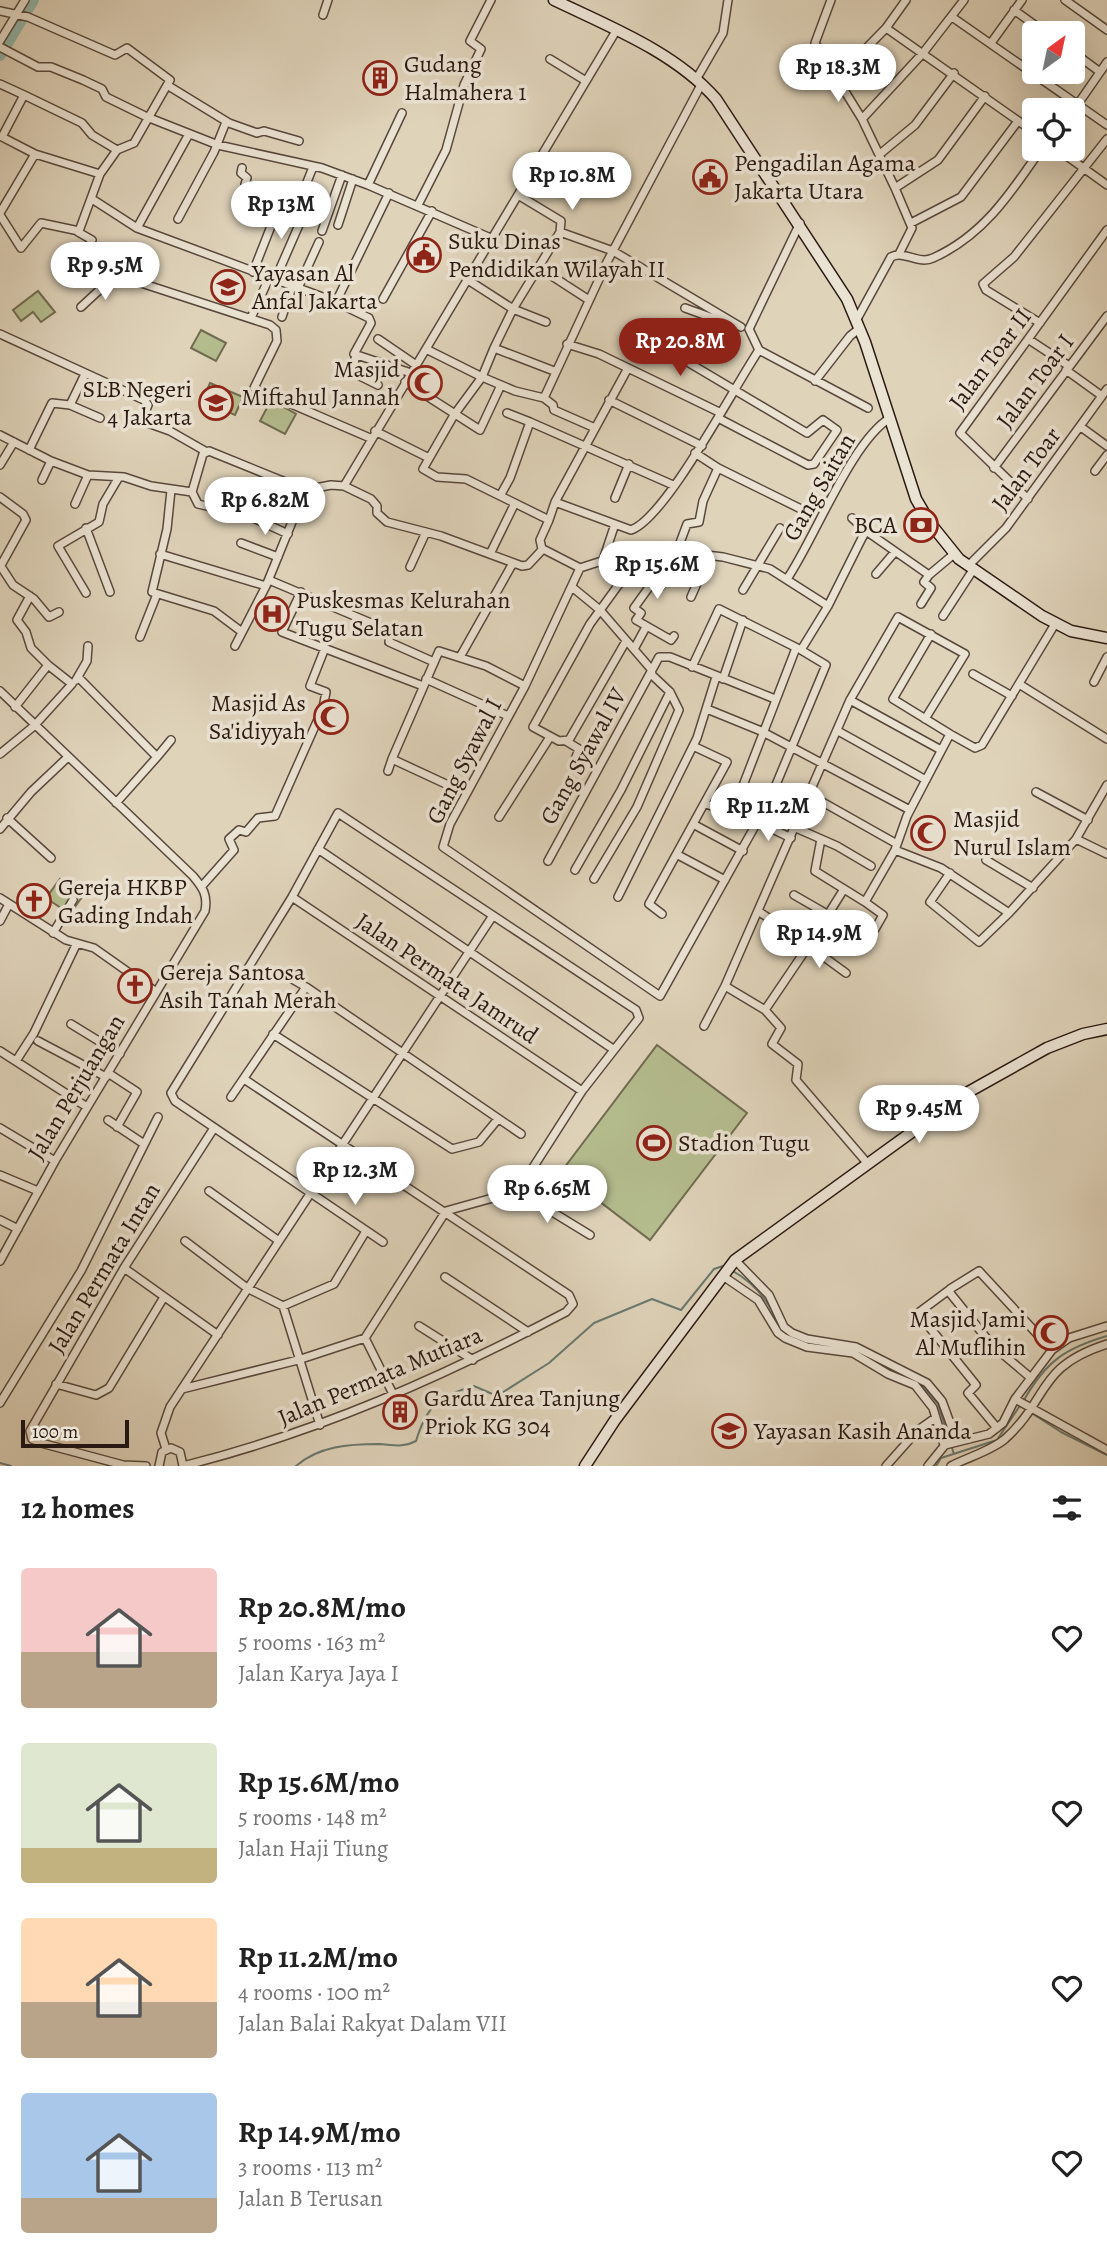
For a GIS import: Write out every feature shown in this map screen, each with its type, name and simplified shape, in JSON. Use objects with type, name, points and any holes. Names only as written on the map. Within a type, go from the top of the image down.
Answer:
[{"type":"main road","points":[[554,0],[616,31],[699,80],[745,141],[800,223],[858,324],[919,507],[954,554],[1055,624],[1107,638]]},
{"type":"main road","points":[[585,1466],[621,1411],[729,1268],[915,1128],[1010,1067],[1070,1038],[1107,1029]]},
{"type":"street","points":[[0,41],[25,0]]},
{"type":"street","points":[[323,15],[328,0]]},
{"type":"street","points":[[418,205],[446,150],[464,85],[481,49],[470,41],[491,0]]},
{"type":"street","points":[[544,398],[567,344],[723,33],[728,0]]},
{"type":"street","points":[[815,381],[858,324],[888,261],[900,254],[911,232],[911,223],[880,154],[839,76],[815,43],[831,0]]},
{"type":"street","points":[[839,76],[886,27],[906,0]]},
{"type":"street","points":[[862,119],[923,53],[964,0]]},
{"type":"street","points":[[991,43],[1022,0]]},
{"type":"street","points":[[1065,0],[1107,30]]},
{"type":"street","points":[[1014,10],[1029,21]]},
{"type":"street","points":[[0,11],[28,17],[115,55],[127,48],[169,78],[133,144],[117,150],[100,174],[78,232]]},
{"type":"street","points":[[953,17],[1069,98]]},
{"type":"street","points":[[886,27],[1022,124]]},
{"type":"street","points":[[344,486],[372,435],[493,239],[616,31]]},
{"type":"street","points":[[0,47],[38,67],[51,67],[83,80],[102,89],[106,97],[189,134],[218,145],[342,175],[493,239]]},
{"type":"street","points":[[550,59],[586,82]]},
{"type":"street","points":[[1085,61],[1100,72]]},
{"type":"street","points":[[1082,98],[1107,62]]},
{"type":"street","points":[[880,154],[915,125],[954,73]]},
{"type":"street","points":[[0,84],[82,123],[92,135],[117,150]]},
{"type":"street","points":[[167,85],[226,122],[253,132],[264,131],[299,141]]},
{"type":"street","points":[[24,95],[2,137],[35,155],[100,174]]},
{"type":"street","points":[[895,188],[939,160],[985,96]]},
{"type":"street","points":[[1085,109],[1107,125]]},
{"type":"street","points":[[369,185],[402,113]]},
{"type":"street","points":[[911,223],[961,197],[1018,121]]},
{"type":"street","points":[[178,219],[218,145],[226,122]]},
{"type":"street","points":[[137,228],[189,134]]},
{"type":"street","points":[[1040,323],[986,290],[983,284],[1014,257],[1107,139]]},
{"type":"street","points":[[35,155],[0,214],[23,249],[41,223],[78,232],[92,240],[85,254]]},
{"type":"street","points":[[900,254],[928,260],[966,240],[1002,205],[1033,161]]},
{"type":"street","points":[[1073,161],[1107,185]]},
{"type":"street","points":[[301,197],[313,167]]},
{"type":"street","points":[[242,168],[241,173],[247,178],[245,184],[259,189],[253,216],[272,223]]},
{"type":"street","points":[[322,231],[342,175]]},
{"type":"street","points":[[338,226],[353,179]]},
{"type":"street","points":[[251,318],[309,202],[284,193],[253,272]]},
{"type":"street","points":[[336,302],[389,193]]},
{"type":"street","points":[[518,195],[561,221],[560,232],[513,309],[482,377],[454,415],[423,467],[430,474],[466,479],[514,505],[550,520]]},
{"type":"street","points":[[92,199],[137,228],[336,302],[372,320],[354,351],[356,355],[352,372],[378,385]]},
{"type":"street","points":[[383,299],[432,212]]},
{"type":"street","points":[[749,329],[800,223]]},
{"type":"street","points":[[560,232],[613,251],[741,327]]},
{"type":"street","name":"Jalan Toar II","points":[[1028,499],[960,433],[1106,233]]},
{"type":"street","points":[[282,317],[318,242]]},
{"type":"street","points":[[538,267],[589,300]]},
{"type":"street","points":[[468,280],[513,309],[546,322]]},
{"type":"street","points":[[81,307],[108,282],[135,281],[271,325],[278,336],[254,388],[429,458]]},
{"type":"street","points":[[685,308],[749,329]]},
{"type":"street","name":"Jalan Toar I","points":[[995,468],[1107,316]]},
{"type":"street","points":[[749,329],[759,350],[868,408]]},
{"type":"street","points":[[0,334],[146,402],[142,421],[170,431],[205,451],[305,490],[331,485],[344,486],[375,502],[380,519],[526,567],[542,549]]},
{"type":"street","points":[[378,339],[416,365]]},
{"type":"street","points":[[1028,339],[1105,393]]},
{"type":"street","points":[[567,344],[599,354],[628,368],[808,465],[814,464],[833,436],[836,428],[823,420],[807,433],[668,351]]},
{"type":"street","points":[[494,348],[554,371]]},
{"type":"street","points":[[426,349],[501,385],[544,398],[552,404],[554,411],[595,428]]},
{"type":"street","points":[[555,502],[631,530],[640,527],[654,514],[702,446],[733,389],[759,350]]},
{"type":"street","points":[[356,355],[411,373]]},
{"type":"street","points":[[542,549],[540,540],[555,502],[628,368]]},
{"type":"street","points":[[70,405],[85,374]]},
{"type":"street","points":[[405,382],[480,430],[501,385]]},
{"type":"street","name":"Jalan Toar","points":[[943,616],[971,568],[1006,528],[1105,393]]},
{"type":"street","points":[[609,400],[702,446]]},
{"type":"street","points":[[29,450],[50,404],[70,405],[100,418]]},
{"type":"street","points":[[507,413],[673,485]]},
{"type":"street","name":"Gang Saitan","points":[[787,579],[862,449],[881,424],[890,418]]},
{"type":"street","points":[[499,496],[510,478],[530,422]]},
{"type":"street","points":[[1081,427],[1107,446]]},
{"type":"street","points":[[0,435],[51,461],[88,475],[119,477],[171,490],[192,492]]},
{"type":"street","points":[[0,466],[13,442]]},
{"type":"street","points":[[205,451],[192,492],[198,504],[248,516],[288,534]]},
{"type":"street","points":[[695,453],[718,468],[805,511]]},
{"type":"street","points":[[1095,471],[1107,455]]},
{"type":"street","points":[[42,480],[51,461]]},
{"type":"street","points":[[615,498],[629,464]]},
{"type":"street","points":[[681,552],[678,548],[687,524],[699,522],[703,501],[718,468]]},
{"type":"street","points":[[75,504],[88,475]]},
{"type":"street","points":[[86,593],[58,546],[99,522],[103,504],[119,477]]},
{"type":"street","points":[[171,490],[167,529],[152,592],[214,611],[242,632]]},
{"type":"street","points":[[235,646],[267,583],[305,490]]},
{"type":"street","points":[[0,497],[23,514],[26,520],[0,566],[9,581],[30,596],[50,617],[59,612]]},
{"type":"street","points":[[490,554],[514,505]]},
{"type":"street","points":[[852,518],[894,553],[929,575]]},
{"type":"street","points":[[602,563],[615,524]]},
{"type":"street","points":[[743,590],[760,566],[780,527]]},
{"type":"street","points":[[86,528],[110,592]]},
{"type":"street","points":[[732,814],[761,731],[798,649],[828,606],[866,531]]},
{"type":"street","points":[[410,567],[426,532]]},
{"type":"street","points":[[241,542],[278,557]]},
{"type":"street","points":[[542,549],[580,568],[613,559],[660,587],[681,552]]},
{"type":"street","points":[[681,552],[760,566],[787,579],[828,606]]},
{"type":"street","points":[[876,574],[894,553]]},
{"type":"street","points":[[160,554],[301,592],[390,631],[389,642],[434,662]]},
{"type":"street","points":[[921,604],[931,588],[924,582],[954,554]]},
{"type":"street","points":[[691,597],[709,556]]},
{"type":"street","points":[[460,657],[513,563]]},
{"type":"street","name":"Gang Syawal I","points":[[580,568],[526,686],[450,824],[443,849],[662,995],[725,880]]},
{"type":"street","points":[[573,762],[579,749],[533,727],[600,610],[631,569]]},
{"type":"street","points":[[652,583],[634,608],[641,613],[636,620],[671,640],[674,636]]},
{"type":"street","points":[[572,587],[600,610],[652,669]]},
{"type":"street","points":[[301,592],[282,632],[424,682],[508,716]]},
{"type":"street","points":[[139,637],[157,594]]},
{"type":"street","points":[[30,596],[17,621],[26,632],[31,648],[48,665],[76,681],[157,757]]},
{"type":"street","points":[[678,855],[725,880],[758,822],[793,748],[827,665],[719,609],[692,667]]},
{"type":"street","points":[[704,1026],[725,986],[796,828],[850,700],[898,617],[966,656],[925,719]]},
{"type":"street","points":[[618,897],[693,746],[743,621]]},
{"type":"street","points":[[931,634],[894,699],[975,748],[980,746],[1055,624]]},
{"type":"street","points":[[634,649],[646,627]]},
{"type":"street","points":[[565,742],[626,641]]},
{"type":"street","points":[[0,754],[34,726],[76,681],[87,660],[88,646]]},
{"type":"street","points":[[0,691],[202,886],[234,849],[229,839],[239,830],[246,832],[258,818],[275,816],[323,708],[326,692],[310,686],[325,648]]},
{"type":"street","points":[[388,771],[424,682],[442,650],[526,686]]},
{"type":"street","points":[[594,879],[637,807],[679,710],[670,692],[652,676],[652,669],[659,657],[665,656],[775,699]]},
{"type":"street","points":[[1094,682],[1107,657]]},
{"type":"street","points":[[15,707],[48,665]]},
{"type":"street","name":"Gang Syawal IV","points":[[548,861],[652,669]]},
{"type":"street","points":[[973,674],[1012,695]]},
{"type":"street","points":[[1019,684],[1107,739]]},
{"type":"street","points":[[575,870],[621,790],[670,692]]},
{"type":"street","points":[[850,700],[941,750]]},
{"type":"street","points":[[707,709],[761,731],[910,810]]},
{"type":"street","points":[[838,730],[926,780]]},
{"type":"street","points":[[864,902],[896,847],[910,810],[950,734]]},
{"type":"street","points":[[499,817],[550,737]]},
{"type":"street","points":[[116,803],[171,740]]},
{"type":"street","points":[[662,914],[649,904],[706,804],[727,761],[693,746]]},
{"type":"street","points":[[0,829],[7,818],[68,757]]},
{"type":"street","points":[[392,760],[448,785]]},
{"type":"street","points":[[950,873],[930,902],[979,943],[1076,839],[1107,785]]},
{"type":"street","points":[[1036,792],[1087,820]]},
{"type":"street","points":[[810,795],[896,847],[950,873],[1006,911]]},
{"type":"street","points":[[706,804],[758,822],[791,838]]},
{"type":"street","points":[[182,1389],[299,1360],[365,1338],[446,1211],[518,1191],[582,1091],[639,1014],[492,917],[346,815],[338,813],[292,897],[172,1088],[172,1098],[383,1242]]},
{"type":"street","points":[[7,818],[51,858]]},
{"type":"street","points":[[693,824],[743,851]]},
{"type":"street","points":[[796,828],[872,866]]},
{"type":"street","points":[[821,839],[815,871],[883,915],[875,929]]},
{"type":"street","points":[[1076,839],[1107,854]]},
{"type":"street","points":[[318,849],[613,1049]]},
{"type":"street","points":[[986,860],[1033,888]]},
{"type":"street","name":"Jalan Perjuangan","points":[[0,1261],[55,1161],[205,911],[206,894],[202,886]]},
{"type":"street","points":[[765,1010],[844,889]]},
{"type":"street","points":[[794,895],[826,918],[849,941]]},
{"type":"street","name":"Jalan Permata Jamrud","points":[[292,897],[582,1091]]},
{"type":"street","points":[[0,898],[53,933],[76,945],[94,948],[155,991]]},
{"type":"street","points":[[53,933],[73,900]]},
{"type":"street","points":[[0,921],[9,904]]},
{"type":"street","points":[[758,911],[846,972]]},
{"type":"street","points":[[166,1449],[161,1433],[170,1407],[247,1288],[312,1196],[492,917]]},
{"type":"street","points":[[16,1061],[34,1033],[76,945]]},
{"type":"street","points":[[292,979],[303,990],[521,1134]]},
{"type":"street","points":[[725,986],[765,1010],[781,1028],[772,1044],[798,1064],[796,1080],[867,1164]]},
{"type":"street","points":[[231,1097],[303,990]]},
{"type":"street","points":[[71,1024],[120,1054]]},
{"type":"street","points":[[273,1034],[452,1149],[479,1142],[498,1119]]},
{"type":"street","points":[[38,1041],[136,1092],[117,1127]]},
{"type":"street","points":[[0,1051],[87,1107]]},
{"type":"street","points":[[244,1079],[446,1211]]},
{"type":"street","points":[[0,1403],[81,1271],[158,1117]]},
{"type":"street","points":[[107,1120],[144,1144]]},
{"type":"street","points":[[0,1128],[55,1161]]},
{"type":"street","name":"Jalan Permata Intan","points":[[145,1466],[122,1465],[41,1443],[32,1439],[30,1431],[124,1268],[214,1128]]},
{"type":"street","points":[[0,1175],[38,1191]]},
{"type":"street","points":[[209,1191],[279,1241]]},
{"type":"street","points":[[518,1191],[590,1236]]},
{"type":"street","name":"Jalan Permata Mutiara","points":[[183,1466],[250,1449],[394,1396],[474,1360],[572,1307],[573,1301],[569,1295],[446,1211]]},
{"type":"street","points":[[0,1220],[18,1229]]},
{"type":"street","points":[[283,1306],[334,1284],[366,1231]]},
{"type":"street","points":[[185,1241],[247,1288],[283,1306],[320,1425]]},
{"type":"street","points":[[124,1268],[218,1335]]},
{"type":"street","points":[[729,1268],[758,1300],[778,1332],[785,1338],[807,1347],[853,1353],[888,1374],[909,1381],[928,1400],[945,1445]]},
{"type":"street","points":[[729,1268],[768,1295],[785,1327],[792,1333],[807,1339],[856,1347],[927,1383],[942,1401],[956,1442]]},
{"type":"street","points":[[997,1428],[968,1393],[976,1385],[918,1313],[979,1271],[1052,1350]]},
{"type":"street","points":[[445,1277],[528,1332]]},
{"type":"street","points":[[949,1290],[992,1345],[1031,1378]]},
{"type":"street","points":[[56,1384],[96,1395],[108,1388],[164,1297]]},
{"type":"street","points":[[419,1326],[474,1360]]},
{"type":"street","points":[[929,1466],[945,1445],[981,1438],[997,1428],[1052,1350],[1069,1338],[1107,1326]]},
{"type":"street","points":[[365,1338],[394,1396]]},
{"type":"street","points":[[951,1466],[998,1445],[1056,1371],[1083,1352],[1107,1344]]},
{"type":"street","points":[[1016,1400],[1028,1410],[1107,1450]]},
{"type":"street","points":[[886,1466],[918,1430],[935,1418]]},
{"type":"street","points":[[159,1466],[159,1456],[166,1449]]},
{"type":"street","points":[[166,1449],[180,1452],[183,1466]]},
{"type":"green space","points":[[38,291],[55,312],[41,322],[33,312],[21,321],[13,310]]},
{"type":"green space","points":[[201,330],[226,343],[216,361],[191,348]]},
{"type":"green space","points":[[210,383],[243,397],[235,415],[202,401]]},
{"type":"green space","points":[[271,400],[296,414],[285,434],[260,421]]},
{"type":"green space","points":[[60,879],[82,897],[70,914],[46,898]]},
{"type":"green space","name":"Stadion Tugu","points":[[657,1045],[747,1113],[650,1240],[561,1172]]},
{"type":"waterway","points":[[0,55],[33,0]]},
{"type":"waterway","points":[[296,1466],[324,1450],[368,1444],[403,1445],[416,1441],[430,1410],[443,1398],[474,1386],[497,1396],[549,1363],[594,1323],[652,1299],[681,1310],[714,1269],[723,1266]]},
{"type":"waterway","points":[[731,1270],[755,1288],[773,1313]]},
{"type":"waterway","points":[[1024,1400],[1040,1375],[1058,1358],[1107,1336]]},
{"type":"waterway","points":[[807,1343],[819,1344]]},
{"type":"waterway","points":[[882,1366],[900,1373]]},
{"type":"waterway","points":[[920,1383],[938,1404],[949,1439]]},
{"type":"waterway","points":[[936,1466],[941,1458],[997,1440],[1021,1404]]},
{"type":"waterway","points":[[1030,1412],[1061,1432],[1107,1455]]},
{"type":"waterway","points":[[951,1445],[954,1454]]},
{"type":"waterway","points":[[0,1463],[11,1466]]},
{"type":"place","name":"Gudang Halmahera 1","points":[[380,78]]},
{"type":"place","name":"Pengadilan Agama Jakarta Utara","points":[[710,177]]},
{"type":"place","name":"Suku Dinas Pendidikan Wilayah II","points":[[424,255]]},
{"type":"place","name":"Yayasan Al Anfal Jakarta","points":[[228,287]]},
{"type":"place","name":"Masjid Miftahul Jannah","points":[[425,383]]},
{"type":"place","name":"SLB Negeri 4 Jakarta","points":[[216,403]]},
{"type":"place","name":"BCA","points":[[921,525]]},
{"type":"place","name":"Puskesmas Kelurahan Tugu Selatan","points":[[272,614]]},
{"type":"place","name":"Masjid As Sa'idiyyah","points":[[331,717]]},
{"type":"place","name":"Masjid Nurul Islam","points":[[928,833]]},
{"type":"place","name":"Gereja HKBP Gading Indah","points":[[34,901]]},
{"type":"place","name":"Gereja Santosa Asih Tanah Merah","points":[[135,986]]},
{"type":"place","name":"Stadion Tugu","points":[[654,1143]]},
{"type":"place","name":"Masjid Jami Al Muflihin","points":[[1051,1333]]},
{"type":"place","name":"Gardu Area Tanjung Priok KG 304","points":[[400,1412]]},
{"type":"place","name":"Yayasan Kasih Ananda","points":[[729,1431]]}]
